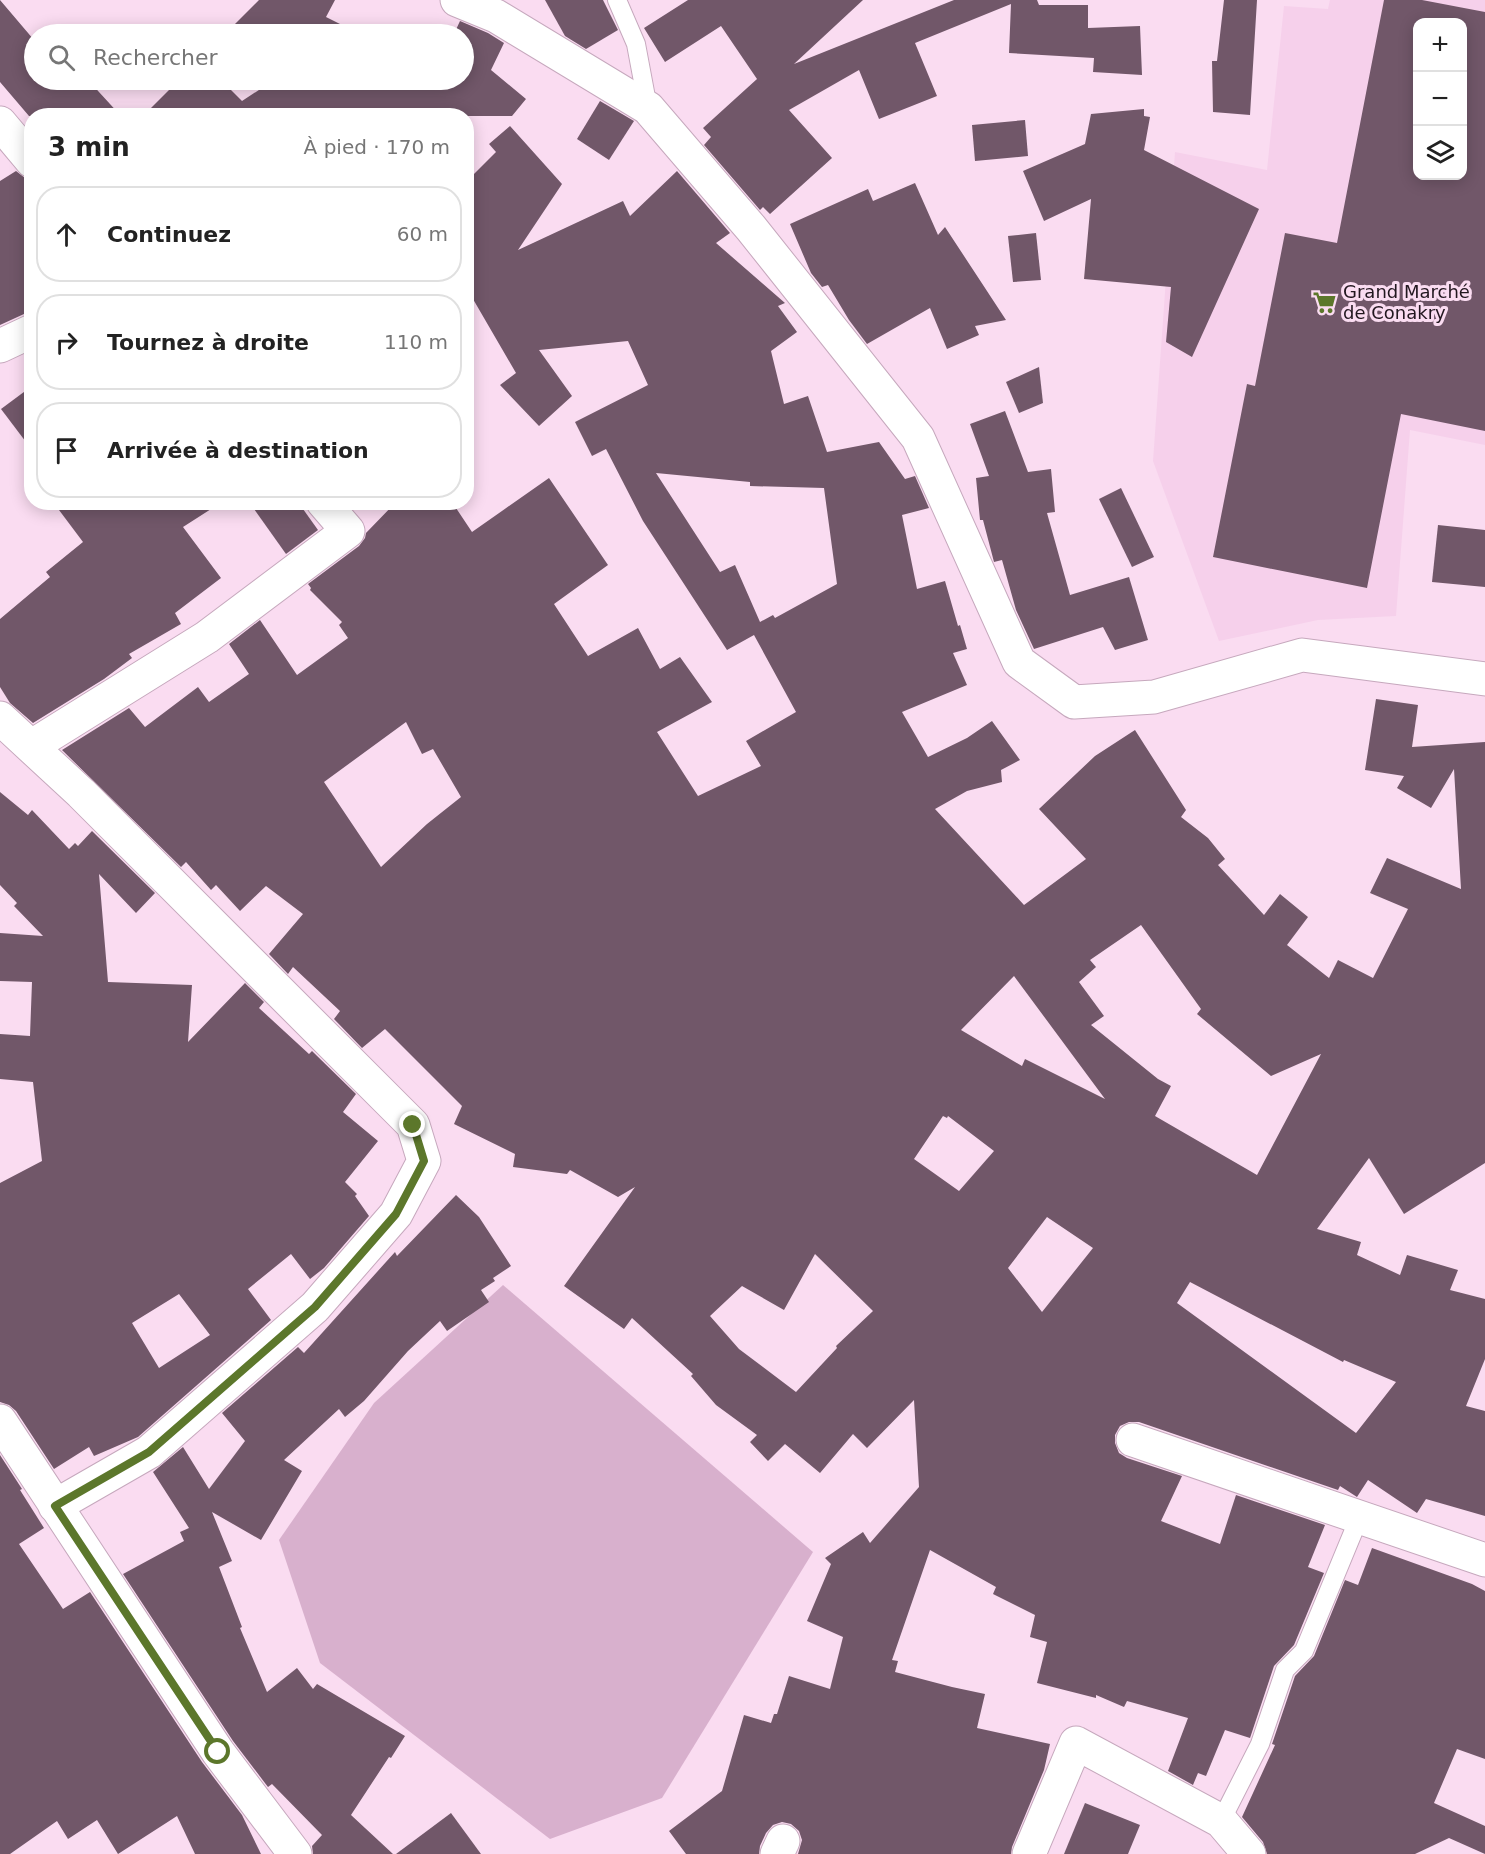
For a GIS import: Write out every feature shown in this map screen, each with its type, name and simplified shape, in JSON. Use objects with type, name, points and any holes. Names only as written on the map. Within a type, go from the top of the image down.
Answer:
[{"type":"street","points":[[457,0],[496,16],[648,108],[751,228],[918,438],[1018,662],[1074,702],[1154,697],[1302,655],[1485,680]]},
{"type":"street","points":[[0,123],[24,152]]},
{"type":"street","points":[[0,346],[24,335]]},
{"type":"street","points":[[32,746],[207,637],[348,531],[330,510]]},
{"type":"street","points":[[2,723],[32,746],[90,801],[413,1125],[424,1161],[396,1214],[315,1307],[149,1452],[55,1506]]},
{"type":"street","points":[[0,1421],[218,1752],[295,1854]]},
{"type":"street","points":[[1134,1440],[1485,1560]]},
{"type":"street","points":[[1029,1854],[1076,1743],[1221,1821],[1250,1854]]},
{"type":"lane","points":[[617,0],[636,44],[648,108]]},
{"type":"lane","points":[[1221,1821],[1260,1744],[1285,1671],[1304,1651],[1359,1518]]},
{"type":"shaded area","name":"Grand Marché de Conakry","points":[[1330,0],[1485,0],[1485,445],[1410,430],[1396,616],[1318,620],[1219,641],[1153,461],[1175,152],[1267,170],[1284,6],[1328,9]]},
{"type":"shaded area","points":[[503,1285],[813,1552],[662,1798],[550,1839],[320,1663],[279,1540],[374,1403]]},
{"type":"building","points":[[0,0],[24,28],[24,90],[97,90],[114,108],[24,108],[24,110],[0,82]]},
{"type":"building","points":[[259,0],[335,0],[326,17],[340,24],[235,24]]},
{"type":"building","points":[[545,0],[603,0],[618,30],[586,49],[565,36]]},
{"type":"building","points":[[688,0],[863,0],[794,64],[954,0],[1037,0],[1039,5],[1088,5],[1088,28],[1140,26],[1142,75],[1093,72],[1094,58],[1009,53],[1011,4],[915,43],[937,96],[879,119],[859,70],[789,110],[832,158],[770,214],[763,207],[760,210],[704,145],[711,137],[703,128],[757,79],[721,26],[665,62],[644,28]]},
{"type":"building","points":[[1224,0],[1257,0],[1250,115],[1213,112],[1212,61],[1217,61]]},
{"type":"building","points":[[1384,0],[1422,0],[1485,12],[1485,431],[1401,414],[1367,588],[1213,557],[1247,384],[1255,386],[1285,233],[1337,243]]},
{"type":"building","points":[[474,27],[504,43],[491,70],[526,99],[512,116],[474,116],[474,108],[151,108],[169,90],[231,90],[242,101],[259,90],[474,90]]},
{"type":"building","points":[[600,101],[634,121],[609,160],[577,139]]},
{"type":"building","points":[[1144,109],[1144,116],[1150,117],[1144,150],[1259,209],[1192,357],[1166,342],[1171,287],[1084,279],[1091,199],[1044,221],[1023,171],[1085,144],[1091,114]]},
{"type":"building","points":[[1025,120],[1028,156],[975,161],[972,125]]},
{"type":"building","points":[[510,126],[562,184],[518,250],[623,201],[630,216],[677,171],[730,233],[716,243],[785,303],[778,306],[797,332],[771,351],[784,404],[808,396],[827,452],[879,442],[905,479],[915,476],[929,508],[902,515],[917,589],[945,581],[967,649],[953,653],[967,685],[902,712],[928,757],[967,738],[992,721],[1020,760],[1001,770],[1002,782],[967,791],[935,809],[1024,905],[1086,859],[1039,809],[1095,756],[1135,730],[1186,810],[1181,817],[1208,838],[1225,859],[1218,865],[1264,915],[1280,894],[1308,917],[1287,945],[1329,978],[1338,960],[1373,978],[1408,909],[1370,893],[1387,858],[1461,889],[1454,769],[1431,808],[1397,788],[1404,776],[1365,770],[1376,699],[1418,705],[1412,747],[1485,742],[1485,1163],[1404,1214],[1369,1158],[1317,1229],[1361,1242],[1357,1255],[1400,1275],[1407,1255],[1458,1270],[1450,1290],[1485,1299],[1485,1359],[1466,1406],[1485,1411],[1485,1516],[1426,1499],[1417,1513],[1368,1480],[1357,1497],[1340,1486],[1338,1490],[1139,1422],[1129,1422],[1120,1426],[1115,1435],[1119,1453],[1127,1458],[1182,1476],[1161,1521],[1220,1544],[1236,1495],[1325,1525],[1308,1567],[1324,1573],[1294,1645],[1274,1666],[1250,1738],[1225,1730],[1206,1776],[1198,1773],[1193,1785],[1168,1771],[1188,1718],[1127,1701],[1124,1707],[1096,1695],[1096,1698],[1037,1683],[1047,1642],[1030,1637],[1035,1615],[993,1594],[996,1587],[930,1550],[892,1660],[898,1661],[895,1672],[985,1694],[977,1728],[1050,1744],[1044,1770],[1011,1854],[798,1854],[802,1840],[799,1831],[791,1824],[782,1822],[773,1825],[766,1833],[759,1854],[686,1854],[669,1831],[722,1791],[744,1715],[771,1723],[774,1714],[777,1714],[789,1676],[830,1689],[843,1637],[807,1621],[831,1564],[825,1558],[863,1532],[870,1543],[919,1487],[914,1400],[867,1448],[853,1434],[820,1473],[785,1444],[768,1461],[750,1442],[757,1435],[716,1405],[691,1376],[693,1374],[632,1318],[624,1329],[564,1286],[635,1187],[618,1197],[570,1170],[567,1174],[513,1167],[515,1154],[454,1124],[462,1106],[385,1029],[362,1048],[334,1019],[340,1011],[293,967],[288,974],[269,954],[303,914],[266,886],[240,911],[216,885],[211,890],[186,862],[181,867],[62,750],[129,708],[145,727],[198,687],[209,702],[249,674],[229,644],[260,620],[297,675],[348,638],[339,625],[342,622],[310,590],[308,584],[359,546],[366,533],[388,510],[457,510],[472,532],[549,478],[608,565],[554,604],[588,656],[638,628],[660,669],[680,657],[712,702],[657,732],[698,796],[761,766],[746,741],[796,712],[754,635],[727,650],[643,521],[606,449],[592,456],[575,422],[648,385],[628,341],[539,350],[572,396],[539,426],[500,385],[516,373],[474,301],[474,174],[496,152],[489,144]],"holes":[[[656,473],[750,482],[750,486],[824,488],[837,584],[775,618],[773,615],[760,622],[735,565],[720,572]],[[406,722],[422,754],[433,749],[461,797],[427,824],[381,867],[324,782]],[[1141,925],[1201,1009],[1197,1014],[1271,1076],[1321,1054],[1257,1175],[1155,1116],[1171,1086],[1158,1079],[1091,1025],[1104,1016],[1079,982],[1096,967],[1090,960]],[[1014,976],[1105,1099],[1025,1059],[1022,1066],[961,1030]],[[943,1116],[947,1118],[948,1116],[994,1151],[959,1191],[914,1159]],[[1047,1217],[1093,1248],[1042,1312],[1008,1268]],[[815,1254],[873,1311],[836,1346],[837,1348],[796,1392],[739,1349],[710,1316],[742,1286],[784,1310]],[[1190,1282],[1343,1362],[1344,1360],[1396,1382],[1356,1433],[1177,1303]]]},
{"type":"building","points":[[16,171],[24,177],[24,314],[0,325],[0,181]]},
{"type":"building","points":[[915,183],[938,235],[945,227],[1006,320],[975,326],[979,335],[947,349],[930,308],[867,344],[828,285],[822,287],[811,273],[790,224],[868,189],[873,201]]},
{"type":"building","points":[[1036,233],[1041,280],[1013,282],[1008,236]]},
{"type":"building","points":[[1039,367],[1043,403],[1019,413],[1006,382]]},
{"type":"building","points":[[24,392],[24,439],[1,409]]},
{"type":"building","points":[[1005,411],[1028,472],[1051,469],[1055,512],[1047,513],[1070,595],[1129,577],[1148,640],[1115,650],[1103,627],[1034,649],[1016,610],[1002,560],[994,562],[983,520],[980,520],[976,478],[989,476],[970,424]]},
{"type":"building","points":[[1121,488],[1154,557],[1132,567],[1099,499]]},
{"type":"building","points":[[59,510],[210,510],[183,527],[221,578],[175,613],[181,624],[129,654],[132,658],[104,679],[33,723],[10,703],[0,687],[0,619],[50,577],[46,572],[83,542]]},
{"type":"building","points":[[255,510],[304,510],[318,530],[286,554]]},
{"type":"building","points":[[1438,525],[1485,530],[1485,587],[1432,582]]},
{"type":"building","points":[[0,792],[28,815],[32,810],[69,849],[75,843],[78,846],[92,831],[155,893],[136,913],[99,874],[108,982],[192,985],[188,1042],[245,983],[264,1002],[259,1008],[309,1054],[312,1051],[356,1094],[343,1112],[378,1141],[345,1182],[357,1194],[355,1196],[369,1216],[324,1268],[310,1279],[291,1254],[248,1289],[271,1320],[138,1437],[94,1456],[89,1447],[54,1469],[16,1411],[0,1402],[0,1183],[42,1161],[33,1082],[0,1079],[0,1034],[30,1036],[32,982],[0,981],[0,933],[43,936],[14,906],[17,903],[0,885]],"holes":[[[179,1294],[210,1335],[159,1368],[132,1323]]]},
{"type":"building","points":[[456,1195],[479,1217],[511,1266],[493,1278],[495,1281],[481,1290],[489,1302],[447,1331],[440,1321],[408,1351],[364,1401],[345,1417],[339,1409],[284,1460],[302,1471],[261,1540],[212,1512],[232,1561],[219,1567],[242,1627],[240,1628],[267,1692],[297,1668],[313,1689],[317,1684],[405,1736],[351,1815],[393,1854],[313,1854],[312,1846],[322,1835],[272,1784],[268,1787],[233,1741],[123,1574],[184,1541],[180,1532],[189,1528],[153,1472],[183,1447],[209,1489],[245,1441],[222,1413],[298,1347],[304,1353],[395,1252],[397,1256]]},
{"type":"building","points":[[0,1455],[44,1528],[19,1544],[63,1609],[90,1592],[202,1762],[242,1815],[261,1854],[195,1854],[177,1816],[118,1854],[97,1820],[68,1839],[57,1821],[10,1854],[0,1854]]},
{"type":"building","points":[[1372,1548],[1472,1584],[1485,1591],[1485,1759],[1457,1749],[1434,1803],[1485,1826],[1485,1854],[1449,1838],[1415,1854],[1267,1854],[1263,1842],[1242,1817],[1275,1745],[1272,1744],[1295,1676],[1314,1656],[1345,1580],[1358,1585]]},
{"type":"building","points":[[1085,1803],[1140,1825],[1128,1854],[1064,1854]]},
{"type":"building","points":[[451,1813],[481,1854],[396,1854]]},
{"type":"place","name":"Grand Marché de Conakry","points":[[1325,302]]},
{"type":"route","points":[[218,1752],[55,1506],[149,1452],[315,1307],[396,1214],[424,1161],[413,1125]]}]
